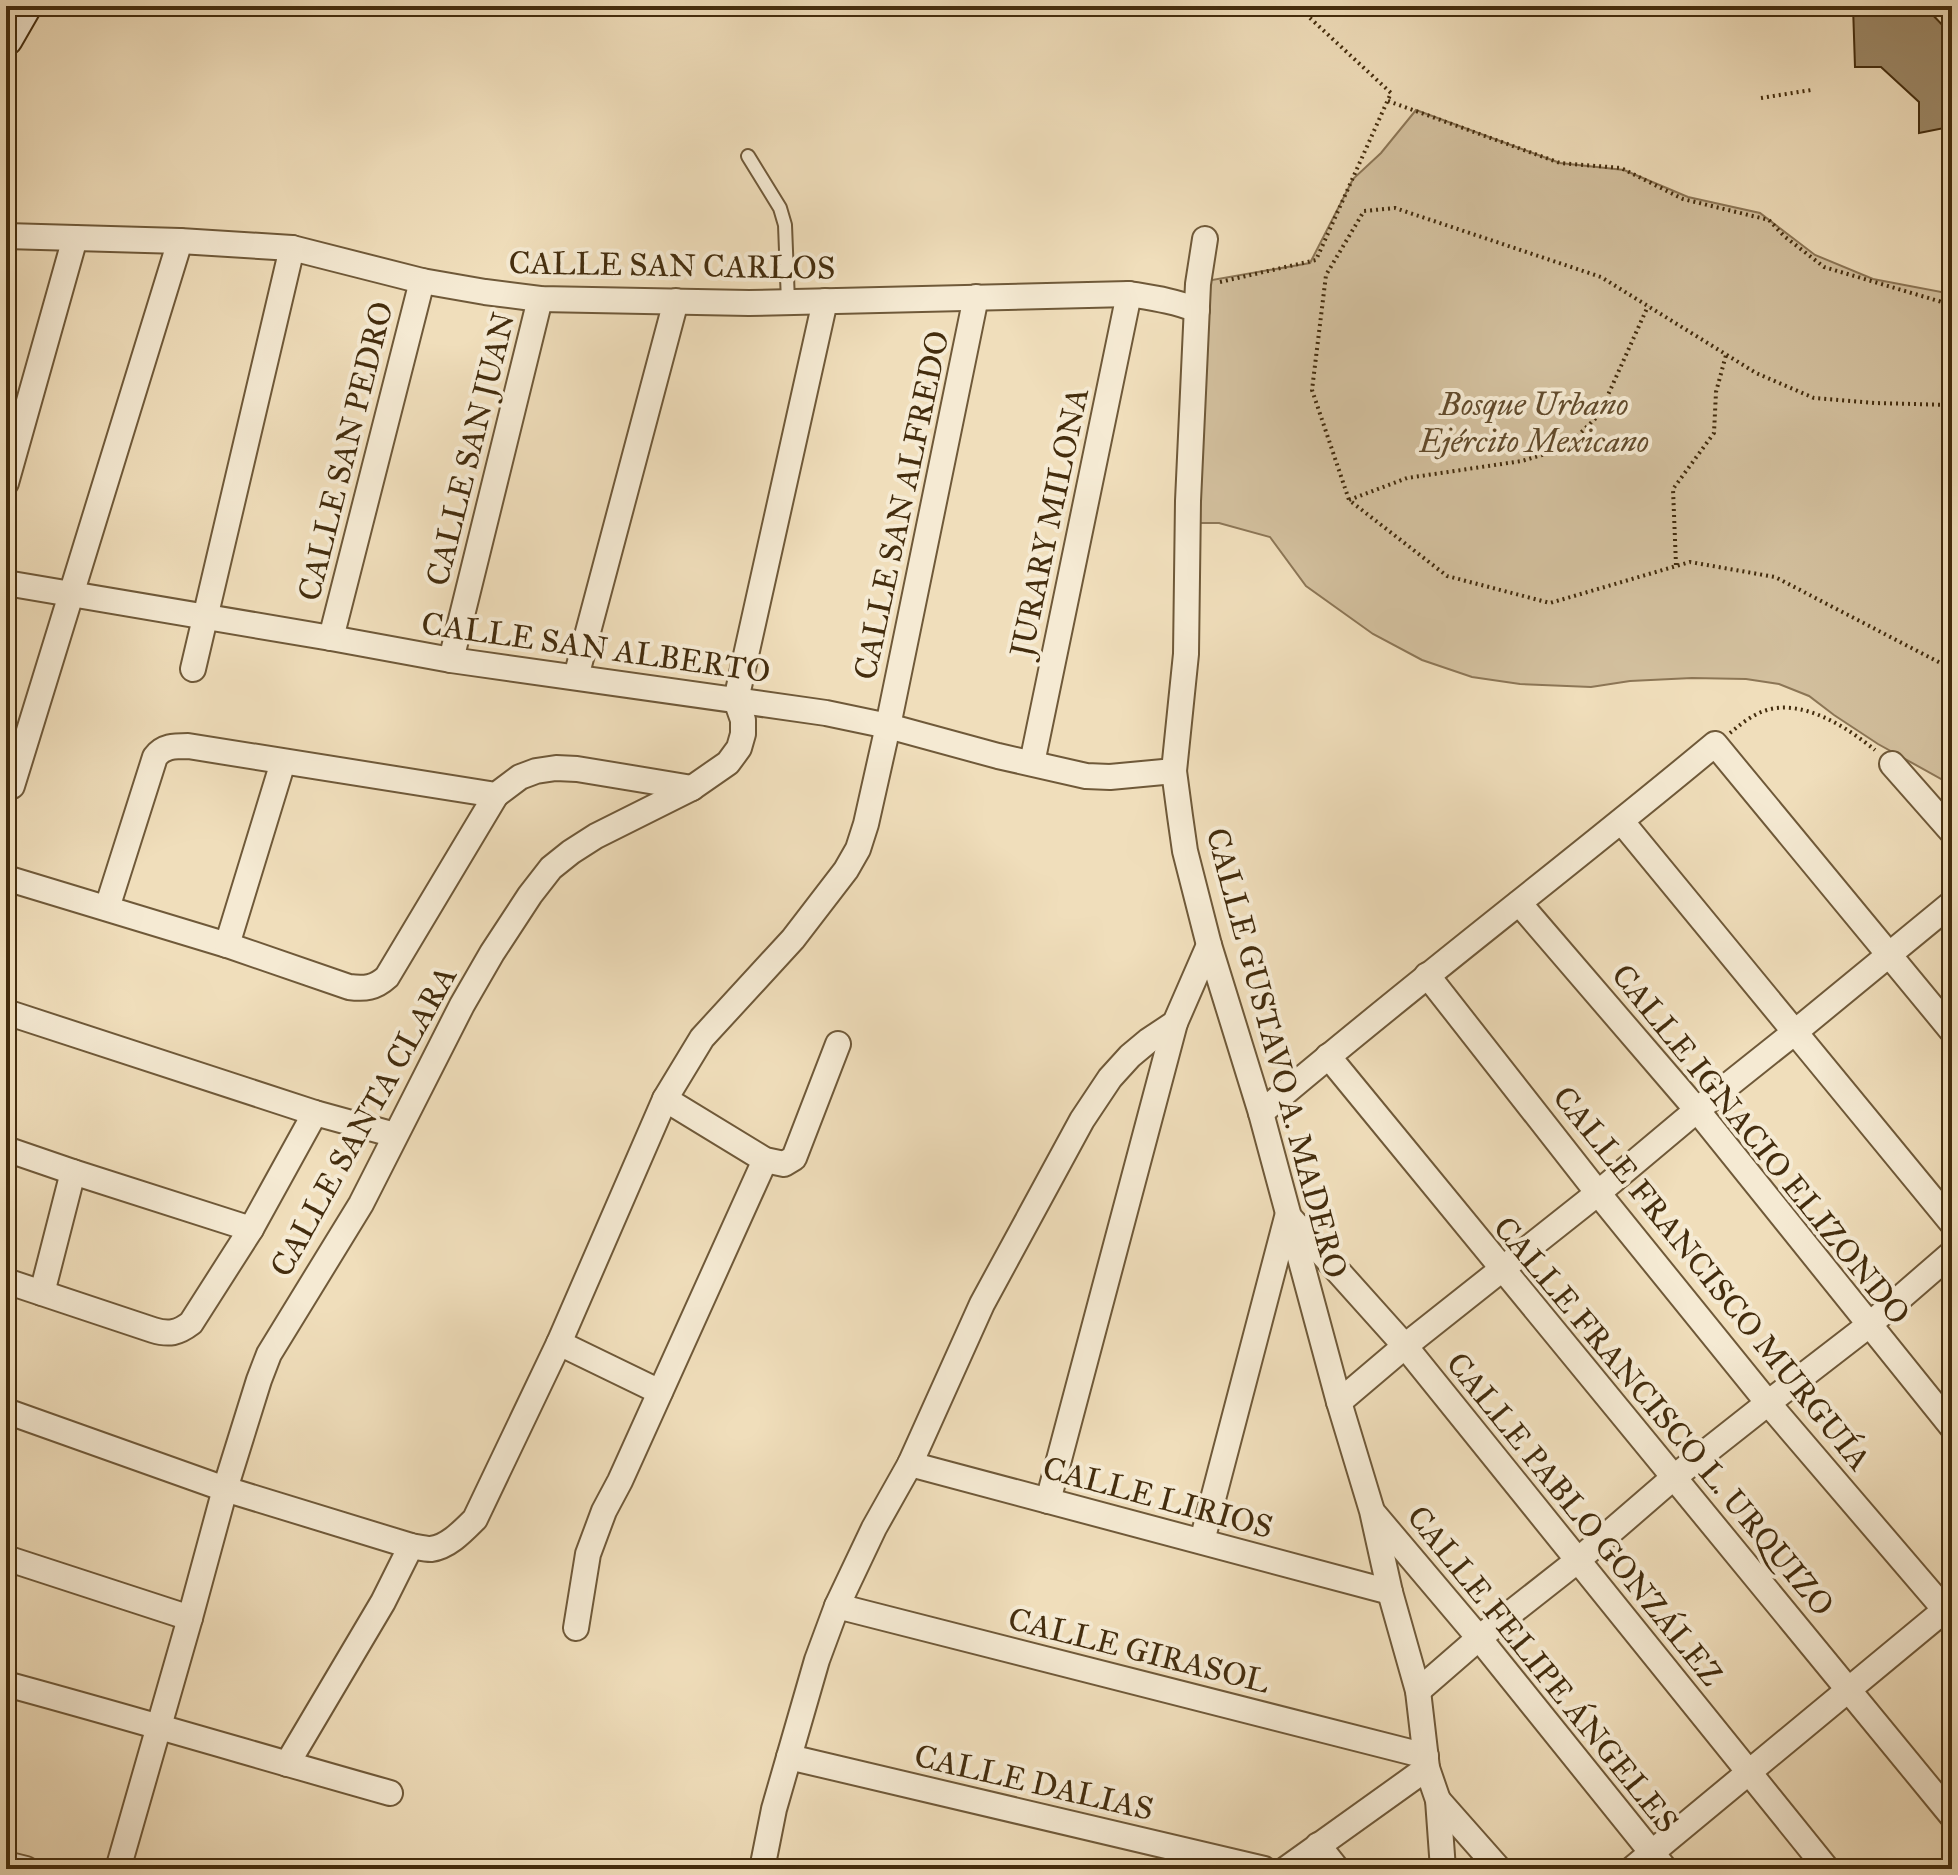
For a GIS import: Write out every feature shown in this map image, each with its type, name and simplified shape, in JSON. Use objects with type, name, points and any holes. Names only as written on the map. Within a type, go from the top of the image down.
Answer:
[{"type":"main road","points":[[6,39],[25,6]]},
{"type":"street","name":"CALLE SAN CARLOS","points":[[6,236],[292,248],[422,281],[540,299],[788,302],[1129,294],[1163,299],[1197,310]]},
{"type":"street","points":[[6,483],[75,238]]},
{"type":"street","name":"CALLE GUSTAVO A. MADERO","points":[[1205,239],[1198,284],[1188,501],[1186,654],[1174,771],[1185,851],[1209,945],[1261,1113],[1339,1402],[1372,1511],[1390,1592],[1418,1691],[1426,1762],[1438,1800],[1443,1869]]},
{"type":"street","points":[[12,786],[180,241]]},
{"type":"street","points":[[193,669],[292,248]]},
{"type":"street","name":"CALLE SAN PEDRO","points":[[331,638],[422,281]]},
{"type":"street","name":"JURARY MILONA","points":[[1032,763],[1129,294]]},
{"type":"street","name":"CALLE SAN ALFREDO","points":[[411,1546],[430,1549],[444,1544],[475,1519],[559,1343],[665,1099],[702,1038],[793,939],[846,870],[858,849],[888,726],[976,297]]},
{"type":"street","name":"CALLE SAN JUAN","points":[[451,660],[540,299]]},
{"type":"street","points":[[576,677],[676,301]]},
{"type":"street","points":[[736,700],[825,301]]},
{"type":"street","name":"CALLE SAN ALBERTO","points":[[6,583],[451,660],[826,713],[1086,776],[1174,771]]},
{"type":"street","name":"CALLE SANTA CLARA","points":[[118,1869],[225,1489],[269,1354],[361,1204],[462,1005],[530,895],[551,868],[571,852],[596,836],[692,788],[728,763],[739,748],[743,734],[743,720],[736,700]]},
{"type":"street","points":[[1261,1113],[1715,744],[1952,1031]]},
{"type":"street","points":[[107,908],[155,757],[167,748],[188,746],[496,795]]},
{"type":"street","points":[[227,945],[283,762]]},
{"type":"street","points":[[1892,764],[1952,832]]},
{"type":"street","points":[[6,878],[227,945],[349,987],[371,988],[387,977],[496,795],[520,777],[556,768],[577,769],[692,788]]},
{"type":"street","points":[[1622,822],[1952,1223]]},
{"type":"street","name":"CALLE IGNACIO ELIZONDO","points":[[1519,903],[1697,1110],[1952,1427]]},
{"type":"street","points":[[1339,1402],[1952,903]]},
{"type":"street","points":[[1048,1501],[1175,1023],[1209,945]]},
{"type":"street","name":"CALLE FRANCISCO MURGUÍA","points":[[1427,975],[1768,1403],[1950,1611]]},
{"type":"street","points":[[6,1012],[315,1113],[395,1135]]},
{"type":"street","points":[[762,1869],[774,1809],[817,1660],[837,1606],[874,1528],[910,1464],[982,1304],[1082,1120],[1110,1078],[1130,1056],[1175,1023]]},
{"type":"street","points":[[665,1099],[765,1160],[784,1164],[794,1158],[838,1044]]},
{"type":"street","name":"CALLE FRANCISCO L. URQUIZO","points":[[1328,1056],[1952,1816]]},
{"type":"street","points":[[6,1281],[162,1333],[178,1332],[191,1323],[251,1229],[315,1113]]},
{"type":"street","points":[[6,1149],[251,1229]]},
{"type":"street","points":[[576,1628],[588,1554],[595,1533],[765,1160]]},
{"type":"street","points":[[42,1293],[73,1172]]},
{"type":"street","points":[[1202,1541],[1288,1215]]},
{"type":"street","name":"CALLE PABLO GONZÁLEZ","points":[[1288,1215],[1405,1346],[1827,1869]]},
{"type":"street","points":[[1418,1691],[1673,1478],[1869,1325],[1952,1253]]},
{"type":"street","points":[[559,1343],[660,1392]]},
{"type":"street","points":[[6,1411],[225,1489],[411,1546],[383,1602],[287,1764]]},
{"type":"street","name":"CALLE LIRIOS","points":[[910,1464],[1390,1592]]},
{"type":"street","name":"CALLE FELIPE ÁNGELES","points":[[1372,1511],[1479,1638],[1658,1861]]},
{"type":"street","points":[[6,1558],[190,1618]]},
{"type":"street","name":"CALLE GIRASOL","points":[[837,1606],[1426,1762]]},
{"type":"street","points":[[1632,1869],[1658,1861],[1747,1772],[1950,1611]]},
{"type":"street","points":[[6,1684],[390,1793]]},
{"type":"street","name":"CALLE DALIAS","points":[[789,1757],[1264,1869]]},
{"type":"street","points":[[1286,1869],[1426,1762]]},
{"type":"street","points":[[1438,1800],[1499,1869]]},
{"type":"street","points":[[1318,1845],[1337,1869]]},
{"type":"street","points":[[6,1864],[26,1869]]},
{"type":"lane","points":[[748,156],[780,208],[785,225],[788,302]]},
{"type":"path","points":[[1215,283],[1316,260],[1391,93],[1297,6]]},
{"type":"path","points":[[1761,98],[1811,90]]},
{"type":"path","points":[[1388,101],[1560,163],[1621,168],[1683,199],[1769,220],[1784,236],[1824,267],[1952,305]]},
{"type":"path","points":[[1952,405],[1814,398],[1756,373],[1601,277],[1395,208],[1364,211],[1326,275],[1312,390],[1349,500],[1447,576],[1550,603],[1690,562],[1775,577],[1952,669]]},
{"type":"path","points":[[1349,500],[1407,478],[1522,461],[1565,448],[1599,415],[1648,306]]},
{"type":"path","points":[[1676,567],[1673,489],[1714,433],[1716,392],[1726,355]]},
{"type":"path","points":[[1715,744],[1748,719],[1768,709],[1786,707],[1828,720],[1892,764]]},
{"type":"green space","name":"Bosque Urbano Ejército Mexicano","points":[[1416,110],[1560,163],[1624,170],[1688,197],[1760,213],[1815,255],[1873,279],[1952,294],[1952,785],[1878,744],[1809,696],[1779,684],[1746,679],[1692,678],[1630,681],[1591,687],[1520,684],[1472,677],[1422,660],[1373,634],[1306,586],[1270,537],[1219,523],[1193,523],[1189,284],[1310,263],[1353,179],[1381,153]]},
{"type":"building","points":[[1853,6],[1929,6],[1929,11],[1948,31],[1952,26],[1952,130],[1949,127],[1919,133],[1919,102],[1881,67],[1855,67]]}]
